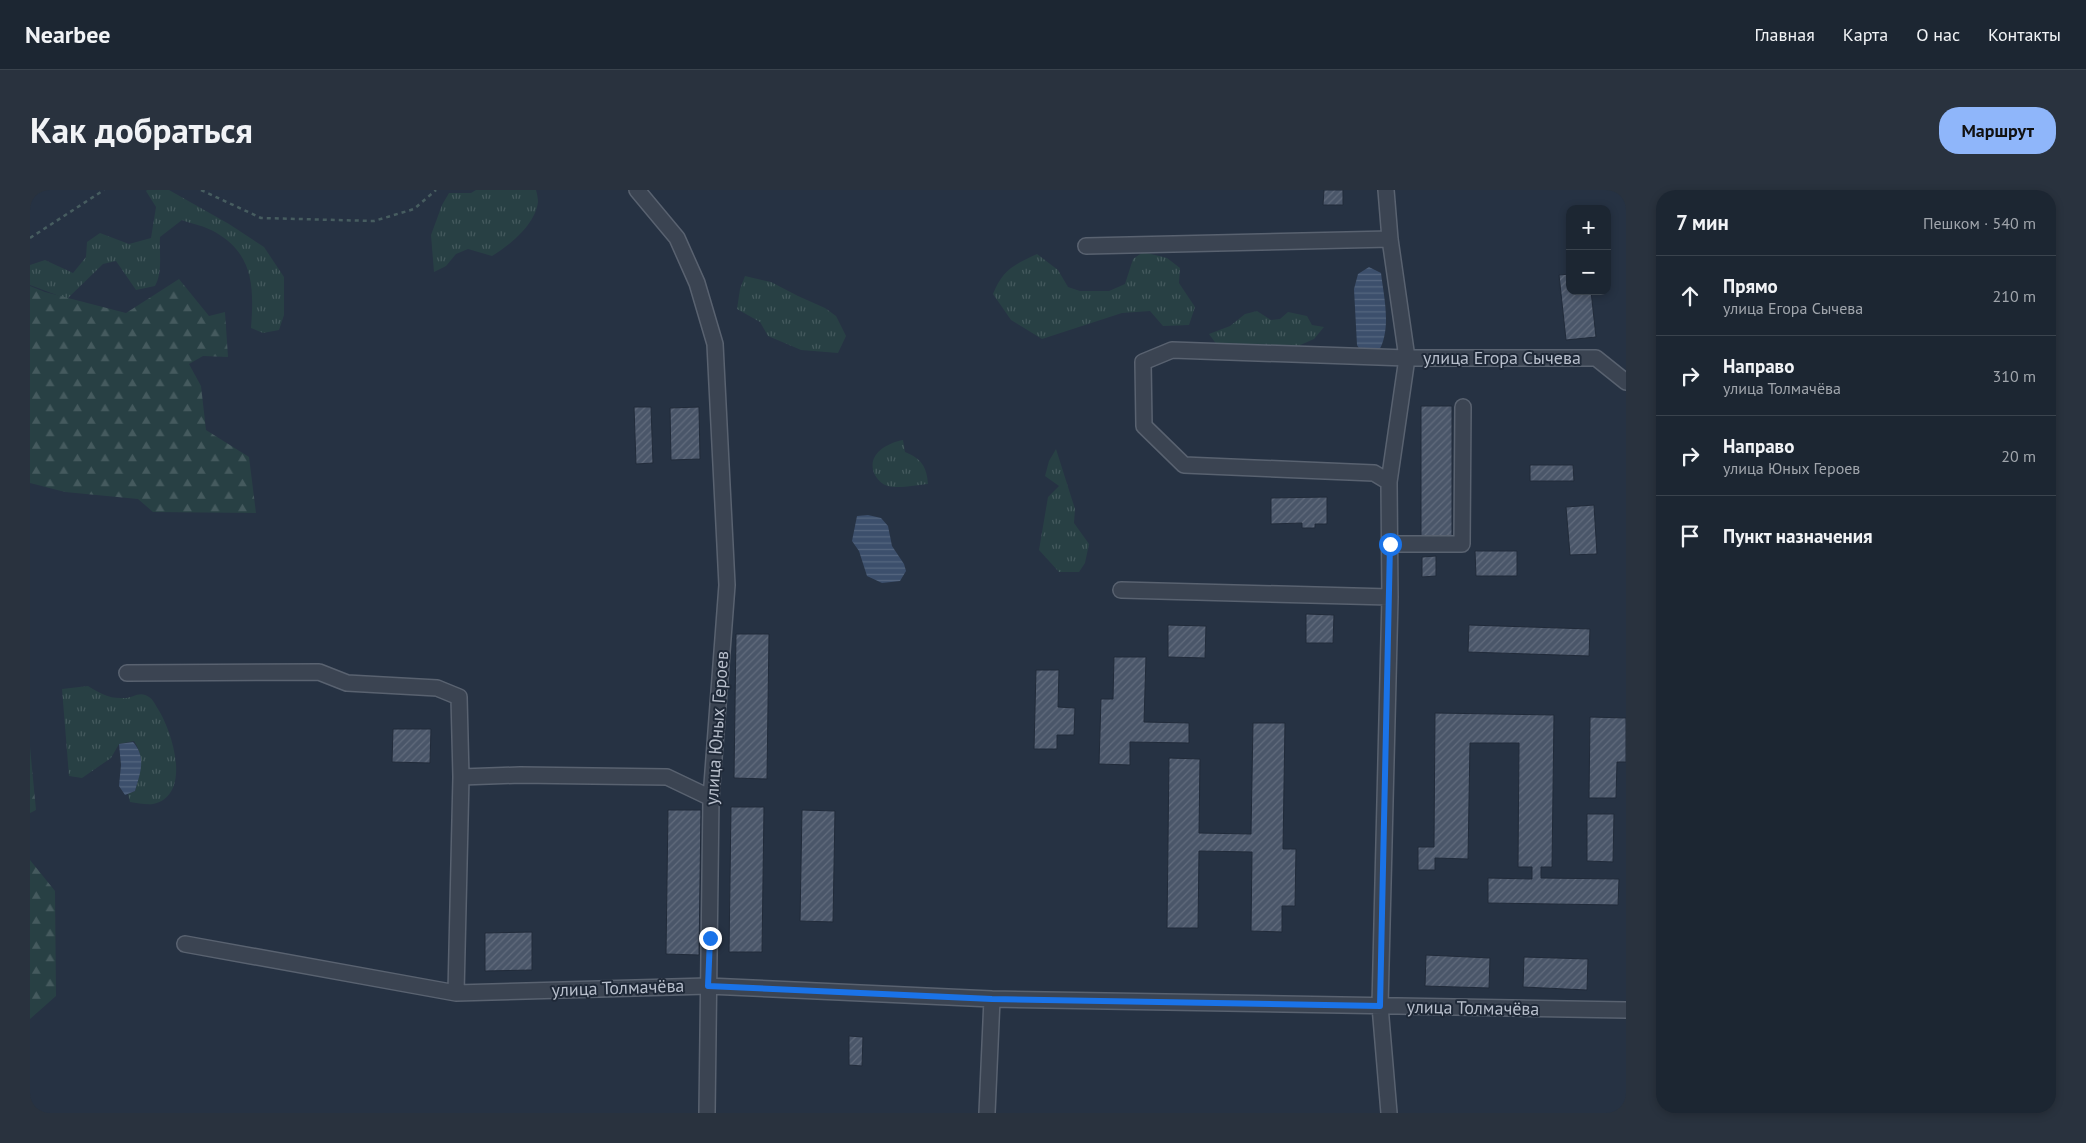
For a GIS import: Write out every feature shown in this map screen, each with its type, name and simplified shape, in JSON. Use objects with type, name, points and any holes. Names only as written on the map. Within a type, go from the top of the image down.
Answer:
[{"type":"street","name":"улица Юных Героев","points":[[637,190],[677,238],[697,283],[715,344],[727,585],[711,798],[707,1113]]},
{"type":"street","points":[[1386,190],[1390,239],[1406,358],[1172,350],[1143,362],[1144,426],[1184,465],[1374,473],[1389,482]]},
{"type":"street","points":[[1086,246],[1390,239]]},
{"type":"street","name":"улица Егора Сычева","points":[[1389,1113],[1380,1006],[1390,597],[1389,482],[1406,358],[1596,358],[1626,382]]},
{"type":"street","points":[[1390,544],[1462,544],[1463,407]]},
{"type":"street","points":[[1120,590],[1390,597]]},
{"type":"street","points":[[127,673],[319,672],[347,683],[437,688],[459,697],[461,777],[456,993]]},
{"type":"street","points":[[461,777],[520,775],[666,777],[711,798]]},
{"type":"street","name":"улица Толмачёва","points":[[185,944],[456,993],[708,986],[992,999],[1626,1010]]},
{"type":"street","points":[[987,1113],[992,999]]},
{"type":"path","points":[[30,238],[104,190]]},
{"type":"path","points":[[200,190],[261,218],[374,221],[414,209],[436,190]]},
{"type":"green space","points":[[147,190],[169,190],[229,224],[264,247],[284,277],[284,315],[279,330],[263,333],[251,328],[252,299],[249,273],[238,251],[215,232],[182,220],[160,237],[160,268],[155,286],[136,290],[116,261],[103,264],[67,299],[30,285],[30,265],[45,260],[73,273],[86,257],[87,242],[100,233],[129,244],[151,238],[156,207]]},
{"type":"green space","points":[[476,190],[536,190],[538,202],[536,210],[521,234],[492,256],[468,249],[456,254],[446,266],[434,272],[431,235],[442,205],[449,193],[471,193]]},
{"type":"green space","points":[[1143,252],[1167,258],[1180,268],[1179,283],[1195,307],[1189,325],[1163,326],[1150,311],[1122,313],[1042,339],[1011,320],[993,294],[1005,273],[1022,261],[1037,254],[1058,270],[1068,287],[1080,291],[1109,291],[1125,284],[1133,259]]},
{"type":"green space","points":[[745,276],[771,282],[825,308],[836,316],[846,336],[838,353],[801,350],[768,336],[760,322],[737,309],[740,289]]},
{"type":"green space","points":[[179,279],[209,316],[225,312],[228,357],[203,356],[189,364],[201,386],[206,430],[249,457],[256,513],[153,512],[138,499],[65,492],[30,483],[30,286],[45,292],[126,313]]},
{"type":"green space","points":[[1257,311],[1271,320],[1280,319],[1288,312],[1307,316],[1312,325],[1324,327],[1314,339],[1296,347],[1217,345],[1209,334],[1230,326],[1245,314]]},
{"type":"green space","points":[[903,440],[905,452],[919,460],[925,468],[928,484],[892,487],[884,484],[875,475],[873,460],[880,450]]},
{"type":"green space","points":[[1056,449],[1075,509],[1074,523],[1089,544],[1085,563],[1079,572],[1059,572],[1039,550],[1048,497],[1059,486],[1045,476],[1049,461]]},
{"type":"green space","points":[[88,686],[114,698],[127,698],[143,694],[153,701],[169,732],[176,761],[176,776],[173,788],[165,798],[153,804],[130,802],[128,794],[135,791],[140,766],[140,753],[134,741],[119,744],[111,758],[82,778],[69,776],[62,689]]},
{"type":"green space","points":[[30,747],[36,810],[30,813]]},
{"type":"green space","points":[[30,860],[55,891],[56,996],[30,1019]]},
{"type":"water","points":[[1369,267],[1381,273],[1385,303],[1385,334],[1378,352],[1360,350],[1357,345],[1354,289],[1358,274]]},
{"type":"water","points":[[868,515],[881,518],[888,526],[892,546],[904,564],[906,571],[900,581],[882,583],[867,576],[859,551],[852,541],[857,516]]},
{"type":"water","points":[[133,742],[140,754],[141,766],[135,791],[125,795],[119,786],[121,765],[119,744]]},
{"type":"building","points":[[1324,190],[1343,190],[1343,205],[1323,205]]},
{"type":"building","points":[[1566,274],[1566,295],[1591,295],[1596,337],[1566,340],[1559,275]]},
{"type":"building","points":[[1421,406],[1452,406],[1452,536],[1421,536]]},
{"type":"building","points":[[634,407],[651,407],[653,463],[636,464]]},
{"type":"building","points":[[699,407],[700,459],[671,460],[670,408]]},
{"type":"building","points":[[1530,465],[1573,465],[1574,481],[1530,481]]},
{"type":"building","points":[[1327,497],[1327,524],[1315,524],[1315,528],[1302,528],[1302,523],[1271,524],[1271,498]]},
{"type":"building","points":[[1594,505],[1597,554],[1570,555],[1566,507]]},
{"type":"building","points":[[1475,551],[1517,551],[1517,576],[1476,576]]},
{"type":"building","points":[[1436,556],[1436,576],[1422,577],[1422,557]]},
{"type":"building","points":[[1306,614],[1334,615],[1333,643],[1306,643]]},
{"type":"building","points":[[1168,625],[1206,626],[1205,658],[1168,657]]},
{"type":"building","points":[[1469,625],[1590,629],[1589,656],[1468,652]]},
{"type":"building","points":[[736,634],[769,634],[767,779],[734,778]]},
{"type":"building","points":[[1114,657],[1146,657],[1144,722],[1189,723],[1189,743],[1130,742],[1130,765],[1099,764],[1101,699],[1113,699]]},
{"type":"building","points":[[1036,670],[1059,670],[1058,707],[1075,708],[1074,735],[1057,735],[1057,749],[1034,749]]},
{"type":"building","points":[[1435,713],[1554,715],[1552,867],[1541,867],[1541,878],[1619,879],[1618,905],[1488,903],[1488,878],[1532,879],[1532,867],[1518,867],[1519,743],[1470,743],[1468,859],[1435,858],[1435,870],[1418,870],[1418,847],[1434,847]]},
{"type":"building","points":[[1590,717],[1626,718],[1626,762],[1617,762],[1616,798],[1589,798]]},
{"type":"building","points":[[1253,723],[1285,723],[1283,849],[1296,849],[1295,906],[1282,906],[1282,932],[1251,931],[1252,852],[1199,851],[1198,928],[1167,928],[1169,758],[1200,759],[1199,833],[1251,834]]},
{"type":"building","points":[[393,729],[431,729],[430,763],[392,762]]},
{"type":"building","points":[[731,807],[764,807],[762,952],[729,952]]},
{"type":"building","points":[[668,810],[701,810],[699,955],[666,954]]},
{"type":"building","points":[[802,810],[835,811],[833,922],[800,921]]},
{"type":"building","points":[[1587,814],[1614,814],[1613,862],[1587,861]]},
{"type":"building","points":[[532,932],[532,970],[485,971],[485,933]]},
{"type":"building","points":[[1426,955],[1490,958],[1489,988],[1425,986]]},
{"type":"building","points":[[1524,957],[1588,959],[1587,990],[1523,987]]},
{"type":"building","points":[[849,1036],[863,1037],[862,1066],[849,1065]]},
{"type":"route","points":[[710,938],[708,986],[992,999],[1380,1006],[1390,544]]}]
